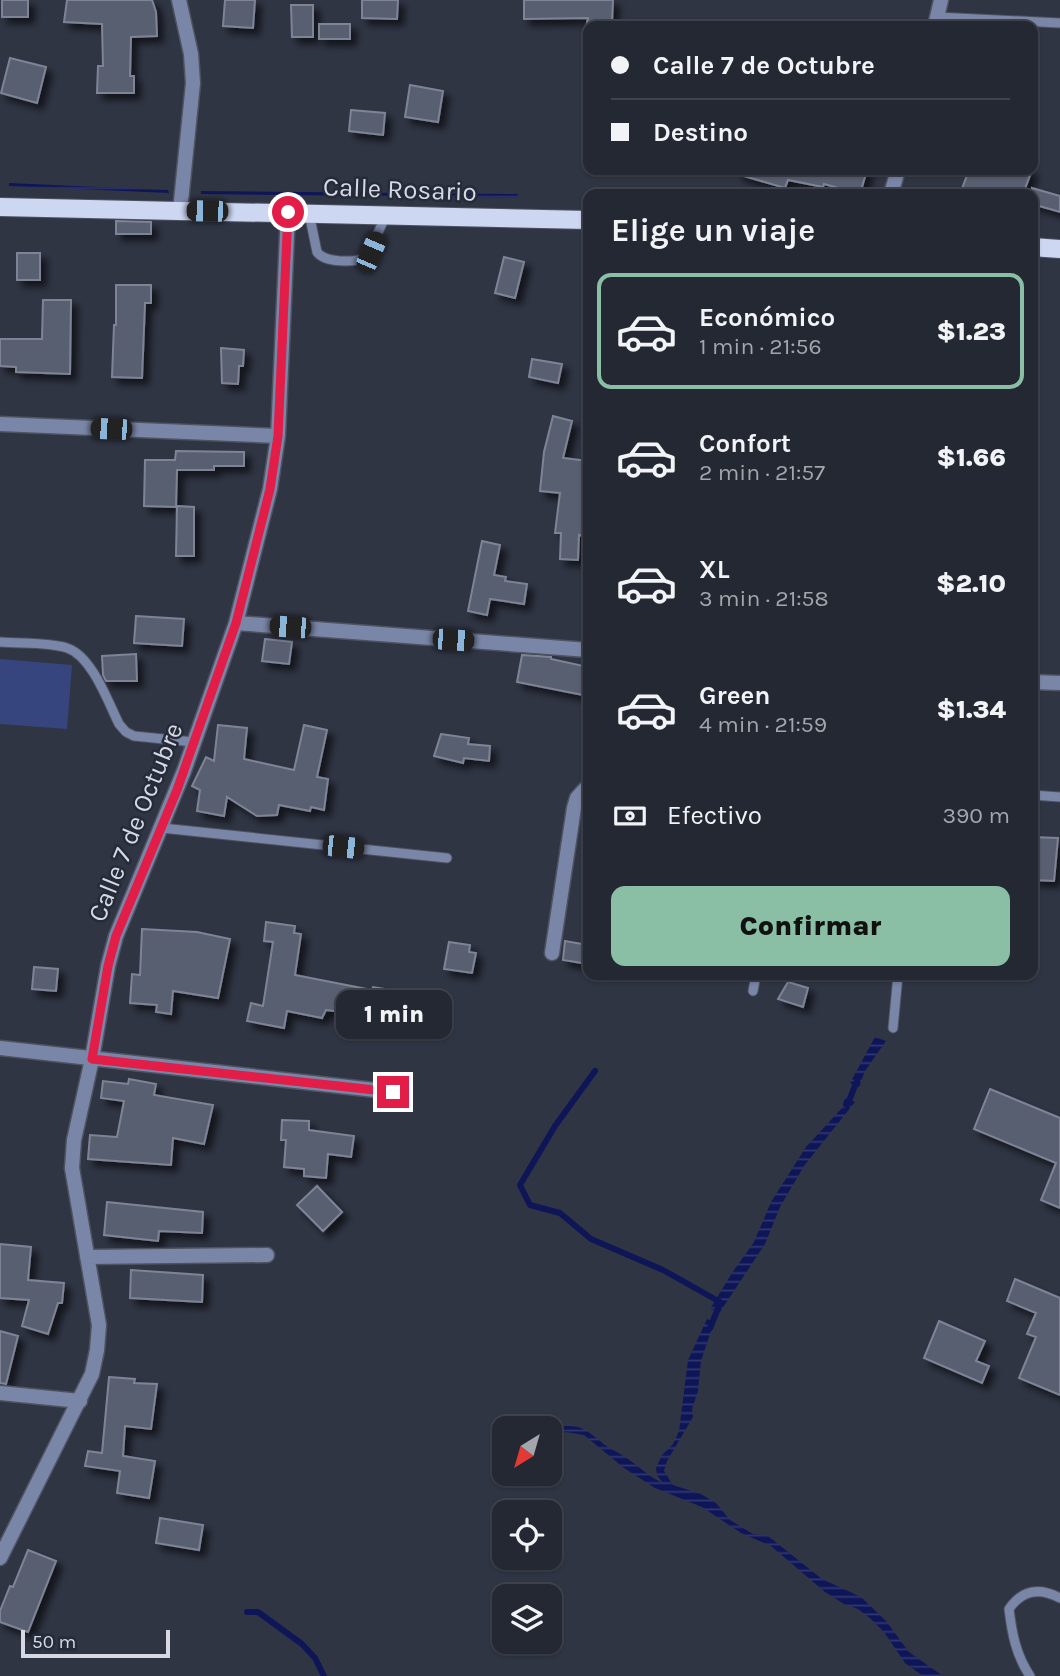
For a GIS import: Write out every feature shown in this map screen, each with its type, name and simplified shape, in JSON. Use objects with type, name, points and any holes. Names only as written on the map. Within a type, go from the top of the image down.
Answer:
[{"type":"main road","name":"Calle Rosario","points":[[0,207],[583,220]]},
{"type":"main road","points":[[1038,247],[1060,249]]},
{"type":"street","points":[[179,0],[191,54],[193,83],[180,211]]},
{"type":"street","points":[[936,21],[941,0]]},
{"type":"street","name":"Calle 7 de Octubre","points":[[0,1558],[92,1374],[99,1325],[72,1168],[72,1154],[116,936],[162,828],[236,623],[270,489],[278,436],[288,212]]},
{"type":"street","points":[[0,424],[278,436]]},
{"type":"street","points":[[236,623],[583,650]]},
{"type":"street","points":[[1038,682],[1060,683]]},
{"type":"street","points":[[552,953],[574,808],[583,792]]},
{"type":"street","points":[[0,1048],[393,1092]]},
{"type":"street","points":[[87,1256],[267,1255]]},
{"type":"street","points":[[0,1393],[79,1401]]},
{"type":"lane","points":[[1038,23],[1060,23]]},
{"type":"lane","points":[[309,213],[317,252],[321,257],[338,260],[362,260],[368,257],[386,215]]},
{"type":"lane","points":[[0,642],[66,648],[80,655],[126,732],[135,736],[194,742]]},
{"type":"lane","points":[[1038,795],[1060,797]]},
{"type":"lane","points":[[162,828],[447,858]]},
{"type":"lane","points":[[753,991],[755,980]]},
{"type":"lane","points":[[893,1028],[898,980]]},
{"type":"lane","points":[[1030,1676],[1021,1663],[1013,1640],[1009,1609],[1018,1597],[1031,1591],[1051,1593],[1060,1598]]},
{"type":"shaded area","points":[[9,183],[168,190],[169,193],[9,186]]},
{"type":"shaded area","points":[[201,191],[518,194],[517,198],[201,194]]},
{"type":"shaded area","points":[[0,659],[72,665],[67,729],[0,724]]},
{"type":"shaded area","points":[[875,1037],[886,1041],[865,1071],[859,1087],[850,1083]]},
{"type":"shaded area","points":[[845,1097],[855,1102],[804,1166],[780,1207],[765,1244],[720,1312],[710,1309],[754,1242],[771,1202],[806,1147],[842,1108]]},
{"type":"shaded area","points":[[707,1319],[714,1322],[701,1361],[698,1391],[692,1409],[693,1417],[664,1471],[673,1485],[701,1494],[716,1503],[730,1520],[753,1534],[768,1536],[822,1579],[861,1597],[886,1621],[909,1652],[943,1676],[923,1676],[905,1663],[884,1632],[871,1619],[825,1592],[771,1546],[741,1533],[702,1507],[655,1488],[624,1468],[584,1435],[562,1434],[562,1427],[581,1428],[663,1483],[656,1468],[679,1431],[688,1360]]},
{"type":"building","points":[[2,0],[28,0],[28,17],[2,17]]},
{"type":"building","points":[[67,0],[152,0],[156,12],[157,36],[131,37],[130,76],[134,76],[134,93],[97,93],[98,66],[103,66],[102,24],[64,22]]},
{"type":"building","points":[[225,0],[255,0],[253,28],[223,26]]},
{"type":"building","points":[[362,0],[398,0],[397,19],[362,18]]},
{"type":"building","points":[[524,0],[613,0],[612,21],[587,21],[588,18],[524,19]]},
{"type":"building","points":[[291,5],[313,5],[313,37],[292,37]]},
{"type":"building","points":[[319,24],[350,24],[350,39],[319,39]]},
{"type":"building","points":[[10,58],[46,67],[37,103],[1,93]]},
{"type":"building","points":[[410,85],[443,91],[438,122],[405,117]]},
{"type":"building","points":[[351,110],[385,113],[383,135],[349,131]]},
{"type":"building","points":[[740,175],[866,175],[861,189],[842,189],[824,184],[823,187],[788,180],[785,188]]},
{"type":"building","points":[[967,175],[1030,175],[1025,189],[962,189]]},
{"type":"building","points":[[1038,190],[1060,196],[1060,212],[1038,206]]},
{"type":"building","points":[[116,221],[151,222],[151,234],[116,234]]},
{"type":"building","points":[[17,253],[40,253],[40,280],[17,280]]},
{"type":"building","points":[[504,257],[524,262],[515,298],[495,293]]},
{"type":"building","points":[[116,285],[151,285],[151,303],[145,303],[142,378],[112,377]]},
{"type":"building","points":[[43,300],[71,300],[70,374],[16,372],[16,367],[0,366],[0,339],[42,339]]},
{"type":"building","points":[[221,348],[244,350],[243,366],[239,366],[238,384],[222,383]]},
{"type":"building","points":[[532,359],[562,364],[558,383],[529,377]]},
{"type":"building","points":[[553,416],[572,421],[563,458],[583,460],[583,536],[579,535],[578,560],[560,559],[561,533],[555,533],[560,493],[540,491],[544,452]]},
{"type":"building","points":[[176,451],[244,452],[244,466],[214,466],[214,470],[177,470],[176,507],[144,506],[145,460],[175,460]]},
{"type":"building","points":[[177,506],[194,507],[194,556],[176,556]]},
{"type":"building","points":[[482,541],[500,545],[494,575],[506,577],[505,581],[527,584],[524,604],[490,599],[487,615],[468,611]]},
{"type":"building","points":[[136,616],[184,619],[182,646],[134,643]]},
{"type":"building","points":[[265,639],[292,642],[289,664],[262,661]]},
{"type":"building","points":[[136,654],[137,681],[106,681],[102,656]]},
{"type":"building","points":[[522,655],[551,657],[583,666],[583,695],[517,682]]},
{"type":"building","points":[[218,725],[247,728],[244,759],[294,770],[304,725],[327,730],[317,777],[328,779],[324,810],[311,807],[310,811],[279,805],[277,815],[257,816],[227,797],[224,816],[197,811],[200,790],[192,786],[206,757],[214,761]]},
{"type":"building","points":[[441,734],[469,738],[468,744],[490,746],[489,761],[464,758],[463,763],[434,756]]},
{"type":"building","points":[[1038,837],[1058,838],[1054,881],[1038,880]]},
{"type":"building","points":[[266,922],[295,926],[294,933],[301,934],[295,975],[372,990],[373,987],[398,991],[396,1009],[383,1007],[382,1017],[326,1010],[322,1018],[287,1011],[284,1028],[247,1021],[251,1003],[263,1006],[273,942],[264,941]]},
{"type":"building","points":[[142,929],[197,932],[230,939],[218,998],[173,991],[171,1014],[156,1012],[157,1005],[130,1003],[132,974],[140,975]]},
{"type":"building","points":[[565,941],[583,944],[583,963],[563,960]]},
{"type":"building","points":[[449,942],[470,945],[469,952],[476,953],[472,973],[444,969]]},
{"type":"building","points":[[34,967],[58,969],[56,991],[32,989]]},
{"type":"building","points":[[788,982],[808,988],[803,1007],[778,999]]},
{"type":"building","points":[[129,1079],[156,1084],[154,1095],[213,1105],[204,1144],[173,1138],[171,1165],[88,1159],[90,1135],[117,1137],[124,1101],[101,1098],[103,1081],[128,1084]]},
{"type":"building","points":[[990,1089],[1060,1118],[1060,1208],[1041,1200],[1056,1163],[974,1129]]},
{"type":"building","points":[[282,1120],[309,1121],[309,1130],[354,1136],[351,1157],[328,1154],[326,1178],[304,1176],[304,1169],[284,1167],[286,1140],[281,1140]]},
{"type":"building","points":[[317,1186],[342,1212],[323,1231],[297,1205]]},
{"type":"building","points":[[107,1202],[203,1212],[202,1233],[159,1231],[158,1241],[104,1235]]},
{"type":"building","points":[[0,1244],[31,1247],[28,1280],[64,1283],[62,1303],[58,1303],[48,1334],[22,1326],[29,1300],[0,1298]]},
{"type":"building","points":[[131,1270],[203,1275],[202,1302],[130,1298]]},
{"type":"building","points":[[1015,1279],[1060,1298],[1060,1395],[1019,1378],[1036,1337],[1027,1334],[1036,1313],[1007,1301]]},
{"type":"building","points":[[939,1321],[985,1341],[976,1361],[989,1366],[982,1383],[924,1358]]},
{"type":"building","points":[[0,1331],[18,1336],[6,1384],[0,1383]]},
{"type":"building","points":[[109,1377],[135,1379],[134,1383],[157,1384],[151,1429],[125,1426],[123,1456],[155,1461],[149,1498],[117,1493],[120,1471],[85,1466],[88,1451],[102,1453]]},
{"type":"building","points":[[160,1518],[203,1525],[199,1550],[156,1543]]},
{"type":"building","points":[[28,1550],[56,1561],[28,1632],[0,1622],[0,1611]]},
{"type":"waterway","points":[[595,1071],[555,1126],[520,1185],[530,1205],[560,1213],[591,1239],[663,1270],[720,1302]]},
{"type":"waterway","points":[[847,1106],[858,1078]]},
{"type":"waterway","points":[[710,1328],[719,1306]]},
{"type":"waterway","points":[[247,1612],[258,1612],[302,1644],[315,1658],[324,1676]]},
{"type":"route","points":[[288,212],[278,436],[270,489],[236,623],[177,790],[116,936],[108,966],[92,1059],[393,1092]]}]
